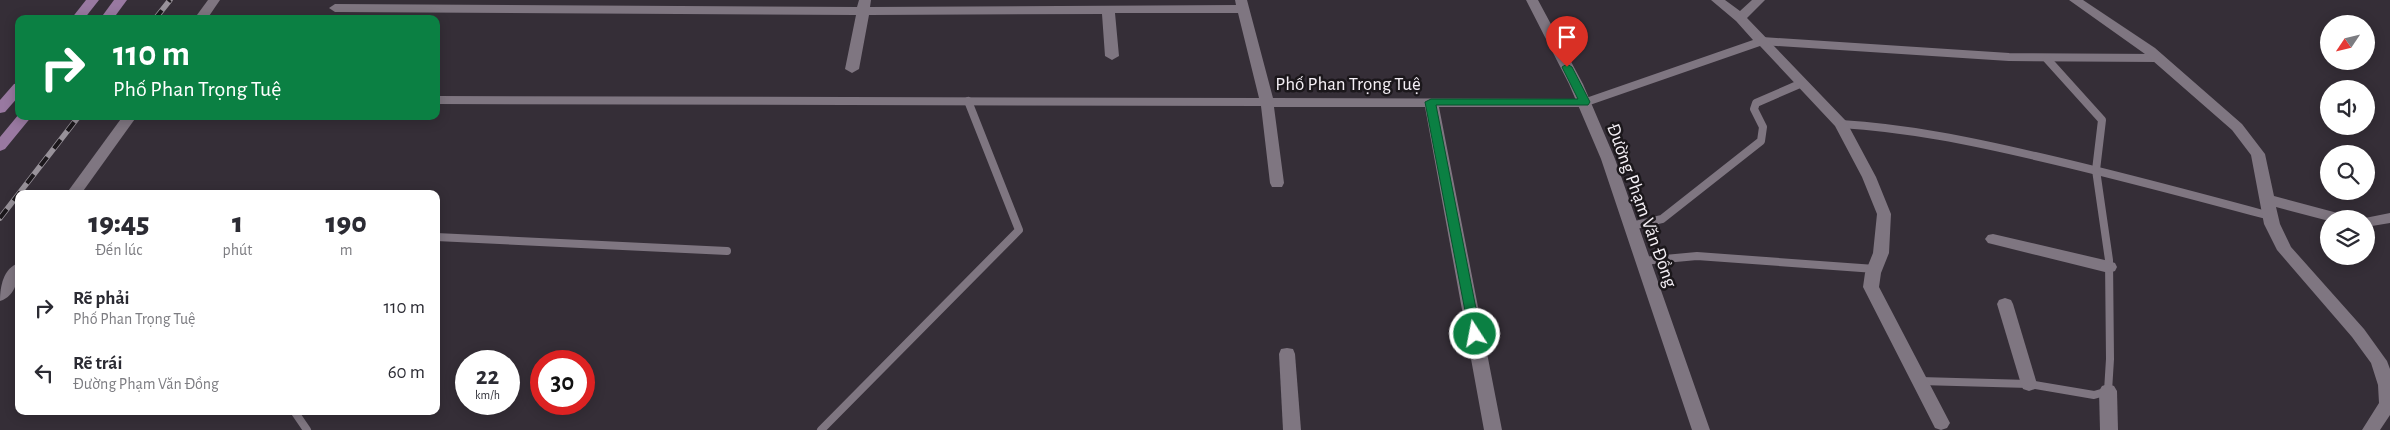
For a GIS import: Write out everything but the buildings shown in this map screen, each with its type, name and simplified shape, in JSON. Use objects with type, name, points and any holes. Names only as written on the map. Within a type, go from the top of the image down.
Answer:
[{"type":"main road","points":[[80,15],[93,0]]},
{"type":"main road","points":[[109,15],[121,0]]},
{"type":"main road","points":[[0,109],[15,92]]},
{"type":"main road","points":[[0,146],[22,120]]},
{"type":"street","points":[[203,15],[214,0]]},
{"type":"street","name":"Đường Phạm Văn Đồng","points":[[1532,0],[1584,102],[1608,159],[1701,430]]},
{"type":"street","points":[[1717,0],[1740,18],[1841,124],[1869,177],[1884,214],[1880,253],[1871,288],[1941,423]]},
{"type":"street","points":[[1740,18],[1759,0]]},
{"type":"street","points":[[2075,0],[2158,58],[2238,127],[2258,154],[2272,224],[2285,250],[2384,363],[2388,404],[2371,430]]},
{"type":"street","points":[[328,15],[338,4],[864,6],[1108,10],[1242,4],[1267,102],[1277,183]]},
{"type":"street","points":[[852,69],[864,6]]},
{"type":"street","points":[[1108,10],[1112,56]]},
{"type":"street","name":"Phố Phan Trọng Tuệ","points":[[440,100],[1584,102],[1762,41]]},
{"type":"street","points":[[1431,102],[1493,430]]},
{"type":"street","points":[[76,190],[127,120]]},
{"type":"street","points":[[2267,199],[2320,214]]},
{"type":"street","points":[[2375,220],[2390,218]]},
{"type":"street","points":[[1993,239],[2109,267]]},
{"type":"street","points":[[0,295],[15,274]]},
{"type":"street","points":[[2005,304],[2029,384]]},
{"type":"street","points":[[1287,354],[1292,430]]},
{"type":"street","points":[[2108,391],[2108,430]]},
{"type":"lane","points":[[1762,41],[1908,52],[2047,58],[2158,58]]},
{"type":"lane","points":[[1920,381],[2029,384],[2094,395],[2108,391],[2110,359],[2109,267],[2096,170],[2102,120],[2047,58]]},
{"type":"lane","points":[[1631,226],[1662,219],[1760,141],[1762,127],[1754,109],[1756,104],[1802,83]]},
{"type":"lane","points":[[821,430],[1019,230],[968,101]]},
{"type":"lane","points":[[1841,124],[1885,125],[1997,147],[2096,170],[2270,216]]},
{"type":"lane","points":[[440,237],[727,251]]},
{"type":"lane","points":[[1643,261],[1697,256],[1875,269]]},
{"type":"lane","points":[[297,415],[307,430]]},
{"type":"railway","points":[[158,15],[170,0]]},
{"type":"railway","points":[[22,190],[76,120]]},
{"type":"railway","points":[[0,218],[15,199]]},
{"type":"route","points":[[1475,334],[1431,102],[1584,102],[1567,67]]}]
